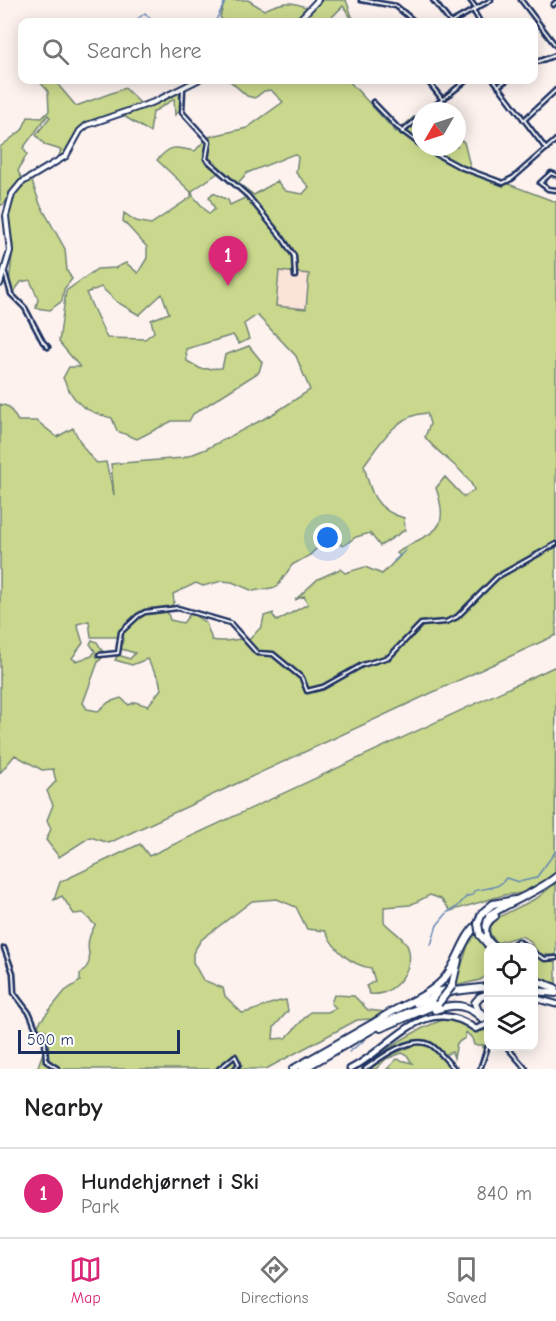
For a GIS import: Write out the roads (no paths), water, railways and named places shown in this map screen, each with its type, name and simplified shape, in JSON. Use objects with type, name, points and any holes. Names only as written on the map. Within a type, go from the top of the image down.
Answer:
[{"type":"highway","points":[[423,996],[445,978],[465,939],[476,925],[556,878]]},
{"type":"highway","points":[[491,943],[487,939],[485,927],[490,919],[556,878]]},
{"type":"highway","points":[[487,943],[480,935],[478,924],[482,913],[493,904],[533,893]]},
{"type":"highway","points":[[420,1014],[438,1004],[452,986],[461,952],[470,935],[489,917],[507,909]]},
{"type":"highway","points":[[538,983],[556,990]]},
{"type":"highway","points":[[538,988],[556,990]]},
{"type":"highway","points":[[293,1069],[423,996],[441,990],[484,989]]},
{"type":"highway","points":[[375,1022],[430,998],[484,990]]},
{"type":"highway","points":[[303,1069],[358,1037],[431,1002],[484,990]]},
{"type":"highway","points":[[538,992],[556,990]]},
{"type":"highway","points":[[484,994],[475,1003],[478,1011],[484,1016]]},
{"type":"highway","points":[[358,1037],[420,1014],[460,1005],[484,1016]]},
{"type":"main road","points":[[301,18],[318,0]]},
{"type":"main road","points":[[0,284],[10,251],[6,213],[17,187],[66,156],[80,131],[87,125],[143,106],[190,84]]},
{"type":"main road","points":[[538,999],[556,1004]]},
{"type":"main road","points":[[350,1069],[412,1025],[440,1015],[458,1016],[472,1025],[479,1026],[484,1021]]},
{"type":"street","points":[[361,0],[398,6],[411,18]]},
{"type":"street","points":[[433,0],[448,18]]},
{"type":"street","points":[[470,0],[478,18]]},
{"type":"street","points":[[458,18],[491,0]]},
{"type":"street","points":[[521,0],[532,18]]},
{"type":"street","points":[[538,26],[556,46]]},
{"type":"street","points":[[538,62],[556,55]]},
{"type":"street","points":[[430,84],[442,99]]},
{"type":"street","points":[[438,102],[461,84]]},
{"type":"street","points":[[501,84],[498,86],[546,149]]},
{"type":"street","points":[[184,87],[182,112],[209,142],[206,159],[248,196],[283,239],[294,256],[295,276]]},
{"type":"street","points":[[524,120],[556,90]]},
{"type":"street","points":[[373,102],[402,132],[412,139]]},
{"type":"street","points":[[402,132],[412,124]]},
{"type":"street","points":[[440,156],[460,167],[503,183],[513,178],[556,140]]},
{"type":"street","points":[[556,175],[551,173],[540,183],[548,189],[556,190]]},
{"type":"street","points":[[5,273],[10,294],[25,308],[48,347]]},
{"type":"street","points":[[99,655],[113,656],[118,653],[121,632],[138,616],[146,612],[183,608],[230,623],[257,653],[273,654],[302,678],[307,691],[313,690],[332,683],[362,665],[389,657],[421,624],[446,622],[458,617],[497,577],[556,544]]},
{"type":"street","points":[[4,948],[14,974],[14,993],[32,1016],[36,1029],[45,1042],[46,1061],[58,1069]]},
{"type":"street","points":[[538,955],[545,959],[556,958]]},
{"type":"street","points":[[366,1069],[398,1050],[419,1042],[433,1047],[454,1069]]},
{"type":"street","points":[[480,1069],[487,1051]]},
{"type":"street","points":[[510,1051],[526,1069]]},
{"type":"street","points":[[219,1069],[235,1056],[239,1064],[235,1069]]},
{"type":"waterway","points":[[217,18],[226,0]]},
{"type":"waterway","points":[[139,18],[145,13],[149,18]]},
{"type":"waterway","points":[[394,561],[406,550]]},
{"type":"waterway","points":[[431,945],[437,925],[467,896],[473,895],[474,891],[496,886],[506,878],[519,882],[536,878],[556,851]]},
{"type":"waterway","points":[[349,1052],[366,1039]]},
{"type":"place","name":"Hundehjørnet i Ski","points":[[228,286]]}]
